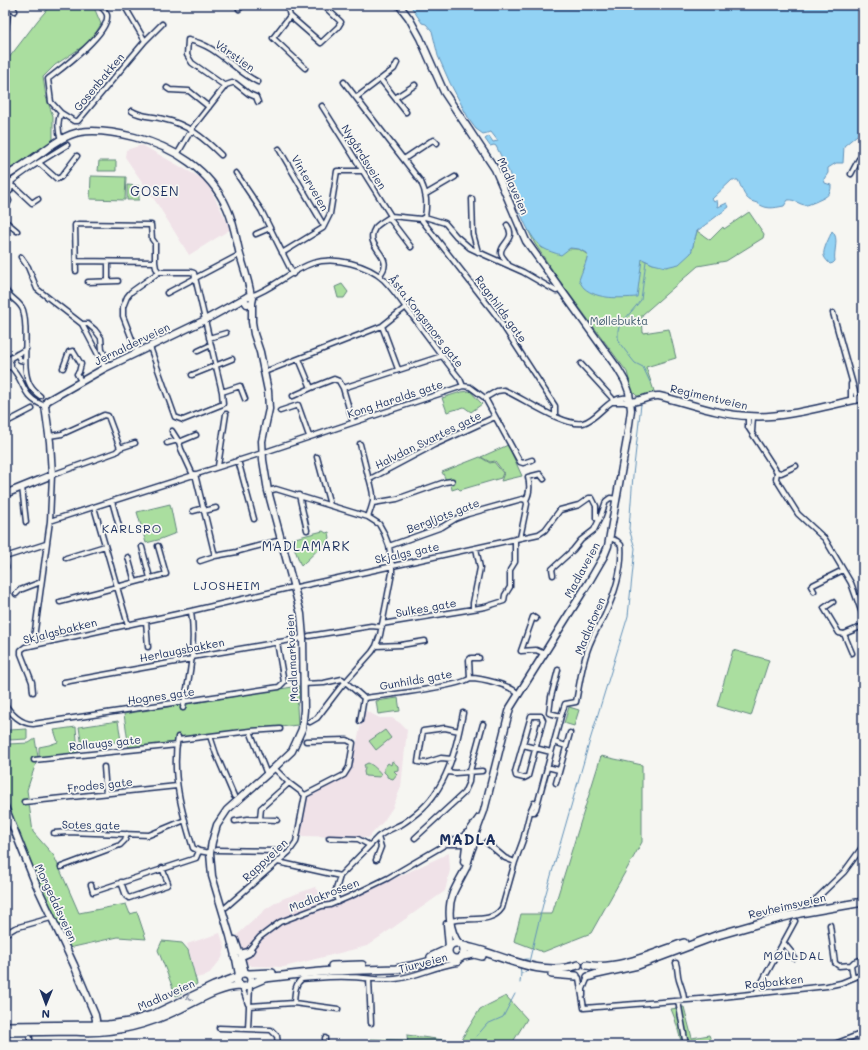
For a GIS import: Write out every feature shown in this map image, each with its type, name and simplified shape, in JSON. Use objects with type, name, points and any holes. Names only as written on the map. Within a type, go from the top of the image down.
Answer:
[{"type":"main road","name":"Madlaveien","points":[[399,5],[409,18],[420,38],[444,92],[495,169],[526,241],[560,290],[618,368],[625,382],[629,400],[630,424],[610,538],[604,556],[545,654],[510,708],[484,811],[475,835],[470,858],[454,892],[450,905],[452,933],[460,944]]},
{"type":"main road","points":[[5,29],[8,7]]},
{"type":"main road","name":"Madlamarkveien","points":[[5,177],[63,139],[80,132],[112,133],[127,136],[163,146],[178,153],[192,164],[210,180],[227,208],[234,227],[246,276],[251,335],[266,373],[269,409],[262,441],[262,452],[268,491],[295,587],[306,637],[302,730],[292,751],[227,810],[217,825],[210,853],[212,876],[239,956],[242,975]]},
{"type":"main road","name":"Jernalderveien","points":[[45,404],[105,368],[229,308],[249,300]]},
{"type":"main road","name":"Regimentveien","points":[[629,400],[640,401],[652,396],[659,396],[718,412],[750,416],[779,415],[857,399]]},
{"type":"main road","points":[[5,494],[52,475],[45,404]]},
{"type":"main road","name":"Morgedalsveien","points":[[5,807],[38,889],[74,965],[96,1020],[94,1027]]},
{"type":"main road","name":"Madlaveien","points":[[465,835],[469,832],[484,811]]},
{"type":"main road","points":[[452,959],[448,954],[447,900],[464,862],[465,845],[462,840],[465,835],[472,835],[474,841],[471,846],[465,845]]},
{"type":"main road","name":"Revheimsveien","points":[[587,965],[598,967],[620,964],[686,943],[792,915],[863,902]]},
{"type":"main road","name":"Revheimsveien","points":[[588,977],[638,965],[718,935]]},
{"type":"main road","points":[[448,948],[452,944],[460,944],[515,967],[577,977],[583,980],[588,977],[590,971],[587,965],[582,963],[560,970],[545,971]]},
{"type":"main road","points":[[460,944],[464,951],[463,956]]},
{"type":"main road","name":"Madlaveien","points":[[73,1031],[120,1024],[148,1016],[242,975],[342,966],[397,964],[426,958],[448,948]]},
{"type":"main road","points":[[250,984],[251,978],[242,975],[238,982],[241,986],[246,987],[265,978],[331,971],[396,969],[442,958],[459,959],[463,956],[474,954],[490,957]]},
{"type":"main road","points":[[577,977],[574,971],[578,964]]},
{"type":"main road","name":"Madlaveien","points":[[5,1032],[106,1032],[165,1016],[223,989],[241,986]]},
{"type":"main road","name":"Madlaveien","points":[[5,1026],[131,1026]]},
{"type":"street","points":[[63,139],[58,120],[61,113],[51,102],[48,79],[88,46],[105,23],[107,16],[106,13],[99,5]]},
{"type":"street","points":[[124,5],[145,41]]},
{"type":"street","points":[[239,9],[243,5]]},
{"type":"street","points":[[287,5],[290,16],[322,43],[341,22],[323,5]]},
{"type":"street","points":[[8,7],[14,9],[15,11]]},
{"type":"street","points":[[290,16],[273,38],[305,68]]},
{"type":"street","name":"Gosenbakken","points":[[61,113],[74,121],[78,121],[145,41],[162,24]]},
{"type":"street","name":"Vårstien","points":[[256,76],[256,81],[218,53],[199,43],[188,40],[186,49],[188,57],[195,66],[225,86],[230,83],[235,83],[249,94],[257,94],[258,102]]},
{"type":"street","points":[[357,97],[394,69],[397,63]]},
{"type":"street","points":[[381,80],[406,112]]},
{"type":"street","points":[[344,82],[421,182],[426,194],[427,202],[423,218]]},
{"type":"street","points":[[178,153],[191,130],[225,86]]},
{"type":"street","points":[[395,98],[415,86]]},
{"type":"street","points":[[167,88],[170,90],[189,91],[209,107]]},
{"type":"street","name":"Nygårdsveien","points":[[322,106],[390,217],[411,247]]},
{"type":"street","points":[[132,111],[137,115],[171,121],[183,125],[203,138],[221,155]]},
{"type":"street","points":[[404,159],[431,141],[434,140],[438,143]]},
{"type":"street","points":[[5,209],[9,201],[6,195],[10,191],[12,181],[67,145]]},
{"type":"street","name":"Vinterveien","points":[[279,149],[324,226]]},
{"type":"street","points":[[39,163],[57,179],[61,177],[77,156]]},
{"type":"street","points":[[851,174],[859,159],[863,156]]},
{"type":"street","points":[[282,253],[321,230],[324,226],[330,214],[337,171],[362,172]]},
{"type":"street","points":[[236,173],[261,210],[293,274]]},
{"type":"street","points":[[426,194],[455,177]]},
{"type":"street","points":[[11,186],[16,188],[32,204],[38,199]]},
{"type":"street","points":[[472,199],[473,234],[479,252]]},
{"type":"street","points":[[379,276],[385,268],[385,261],[373,245],[372,238],[374,229],[390,217],[423,218],[445,223],[456,236],[479,252],[523,272],[553,290],[560,290]]},
{"type":"street","name":"Ragnhilds gate","points":[[423,218],[505,328],[555,406],[555,416]]},
{"type":"street","points":[[5,221],[17,231]]},
{"type":"street","points":[[76,271],[76,224],[151,225],[152,239],[155,243],[156,268],[160,272]]},
{"type":"street","points":[[507,225],[509,227],[510,238],[501,251],[501,254],[508,265]]},
{"type":"street","points":[[256,234],[270,228]]},
{"type":"street","points":[[167,293],[237,256]]},
{"type":"street","points":[[20,257],[28,267],[38,289],[82,324],[105,368]]},
{"type":"street","points":[[77,261],[155,262]]},
{"type":"street","points":[[108,262],[108,281]]},
{"type":"street","name":"Åsta Kongsmors gate","points":[[249,300],[314,263],[335,262],[358,266],[379,276],[389,286],[460,379],[463,386]]},
{"type":"street","points":[[138,352],[123,316],[124,304],[131,292],[160,272],[194,273],[222,392],[224,402],[222,405],[183,420],[175,417],[150,347]]},
{"type":"street","points":[[88,282],[118,281]]},
{"type":"street","points":[[5,289],[23,309],[27,377],[30,385],[40,396]]},
{"type":"street","points":[[266,373],[382,326],[406,307]]},
{"type":"street","points":[[833,313],[857,399]]},
{"type":"street","points":[[82,324],[88,324],[101,338],[102,350],[107,359]]},
{"type":"street","points":[[382,326],[398,369]]},
{"type":"street","points":[[209,338],[226,333]]},
{"type":"street","points":[[198,351],[211,344]]},
{"type":"street","points":[[26,349],[7,359],[11,363],[8,367],[15,372],[28,396],[36,402],[45,404]]},
{"type":"street","points":[[62,368],[69,352],[73,351],[81,364],[77,374],[82,381]]},
{"type":"street","points":[[17,354],[20,360],[25,362]]},
{"type":"street","points":[[343,388],[442,356]]},
{"type":"street","points":[[192,375],[232,359]]},
{"type":"street","points":[[299,359],[311,388]]},
{"type":"street","points":[[581,364],[612,398],[613,402]]},
{"type":"street","points":[[293,396],[336,379],[343,388],[352,422]]},
{"type":"street","points":[[222,392],[240,386],[245,398]]},
{"type":"street","points":[[463,386],[470,387],[485,398],[520,462],[523,463],[532,460]]},
{"type":"street","name":"Kong Haralds gate","points":[[50,521],[463,386]]},
{"type":"street","points":[[485,398],[497,391],[504,390],[572,423],[583,423],[591,419],[619,398],[629,400]]},
{"type":"street","points":[[280,411],[296,405],[299,406],[309,436]]},
{"type":"street","points":[[5,423],[32,409]]},
{"type":"street","points":[[218,466],[226,414]]},
{"type":"street","points":[[49,436],[62,434],[104,415],[108,416],[120,448]]},
{"type":"street","points":[[750,416],[752,432],[777,472],[776,479],[798,514],[825,539],[851,583],[863,616]]},
{"type":"street","name":"Halvdan Svartes gate","points":[[370,479],[434,445],[495,417]]},
{"type":"street","points":[[172,431],[194,474],[215,556]]},
{"type":"street","points":[[167,443],[196,435]]},
{"type":"street","points":[[33,645],[50,521],[52,475],[116,452],[120,448],[135,443]]},
{"type":"street","points":[[360,444],[374,495],[368,517]]},
{"type":"street","points":[[317,457],[330,505]]},
{"type":"street","points":[[238,460],[254,519]]},
{"type":"street","points":[[777,472],[786,473],[796,466]]},
{"type":"street","points":[[520,538],[527,507],[526,500],[529,487],[528,477],[540,474],[543,475],[544,479]]},
{"type":"street","points":[[373,503],[397,499],[445,482],[452,481]]},
{"type":"street","points":[[22,487],[24,519]]},
{"type":"street","points":[[268,491],[276,489],[368,517],[379,524],[389,546],[392,573],[382,626],[376,646],[317,718],[310,722]]},
{"type":"street","points":[[299,496],[307,530]]},
{"type":"street","name":"Skjalgs gate","points":[[295,587],[543,533],[560,510],[579,505],[587,498],[593,500],[596,506],[596,518],[599,520]]},
{"type":"street","points":[[553,575],[552,570],[574,550],[581,540],[591,534],[596,527],[606,501],[610,498],[617,499]]},
{"type":"street","name":"Bergljots gate","points":[[389,546],[442,527],[455,518],[516,500],[526,500]]},
{"type":"street","points":[[112,501],[120,530]]},
{"type":"street","points":[[94,507],[128,625]]},
{"type":"street","points":[[193,511],[216,508]]},
{"type":"street","name":"Madlaforen","points":[[514,862],[523,840],[530,812],[535,811],[565,704],[576,702],[587,653],[614,592],[622,551],[621,545],[617,541],[610,538]]},
{"type":"street","name":"Sulkes gate","points":[[306,637],[371,626],[382,626],[473,609],[504,601],[510,589],[510,570],[515,562],[515,539]]},
{"type":"street","points":[[200,561],[281,540]]},
{"type":"street","points":[[5,557],[46,544]]},
{"type":"street","points":[[66,558],[105,546]]},
{"type":"street","points":[[60,602],[166,574],[158,546]]},
{"type":"street","points":[[142,548],[150,578]]},
{"type":"street","points":[[473,609],[480,568],[476,548]]},
{"type":"street","points":[[128,557],[134,582]]},
{"type":"street","points":[[814,591],[811,586],[844,570]]},
{"type":"street","points":[[16,594],[20,590],[41,582]]},
{"type":"street","name":"Skjalgsbakken","points":[[33,692],[32,682],[21,652],[23,648],[295,587]]},
{"type":"street","points":[[834,602],[824,607],[824,609],[839,633],[844,634],[863,626]]},
{"type":"street","points":[[183,708],[192,658],[193,640],[191,611]]},
{"type":"street","points":[[536,619],[533,617],[521,652],[536,650],[545,654]]},
{"type":"street","points":[[146,621],[148,647]]},
{"type":"street","points":[[844,634],[852,653]]},
{"type":"street","name":"Herlaugsbakken","points":[[64,682],[306,637]]},
{"type":"street","points":[[376,646],[401,645],[425,641]]},
{"type":"street","name":"Hognes gate","points":[[5,704],[12,714],[30,724],[279,687],[284,682],[277,642]]},
{"type":"street","points":[[470,678],[469,660],[471,658],[479,658]]},
{"type":"street","points":[[558,670],[551,696],[549,713],[561,716]]},
{"type":"street","name":"Gunhilds gate","points":[[364,698],[448,685],[468,680],[470,678],[478,678],[509,688],[518,694]]},
{"type":"street","points":[[303,684],[324,683],[342,679],[364,698],[360,721]]},
{"type":"street","points":[[338,902],[335,894],[340,876],[369,844],[384,832],[403,824],[418,812],[435,794],[448,772],[463,713]]},
{"type":"street","points":[[531,716],[541,716],[543,720],[536,748],[528,776],[525,778],[516,776],[515,772],[523,745],[531,716]]},
{"type":"street","points":[[415,838],[460,798],[467,788],[470,770],[483,724]]},
{"type":"street","points":[[452,759],[441,758],[428,762],[418,762],[423,731],[445,728],[459,730]]},
{"type":"street","name":"Rollaugs gate","points":[[34,760],[210,736],[280,729]]},
{"type":"street","points":[[250,732],[266,772]]},
{"type":"street","points":[[556,783],[570,733]]},
{"type":"street","points":[[210,736],[234,796]]},
{"type":"street","points":[[274,768],[289,783],[305,795],[344,774],[349,767],[353,743],[347,740],[306,741]]},
{"type":"street","points":[[178,741],[177,786],[185,820],[193,848],[210,853]]},
{"type":"street","points":[[554,742],[566,746]]},
{"type":"street","points":[[523,745],[551,752]]},
{"type":"street","points":[[104,767],[106,793]]},
{"type":"street","points":[[547,767],[559,770]]},
{"type":"street","points":[[448,772],[470,770],[482,771]]},
{"type":"street","points":[[260,819],[261,808],[289,783]]},
{"type":"street","name":"Frodes gate","points":[[24,802],[177,786]]},
{"type":"street","name":"Rappveien","points":[[224,908],[289,852],[296,842],[305,795]]},
{"type":"street","points":[[235,821],[248,818],[277,820]]},
{"type":"street","name":"Sotes gate","points":[[54,833],[74,832],[152,834],[185,820]]},
{"type":"street","name":"Sotes gate","points":[[61,867],[120,845],[125,840],[127,834]]},
{"type":"street","name":"Madlakrossen","points":[[239,956],[249,954],[254,944],[260,937],[280,922],[322,906],[338,902],[388,878],[453,840],[465,835]]},
{"type":"street","points":[[376,860],[381,847],[378,837]]},
{"type":"street","points":[[329,838],[358,839],[369,844]]},
{"type":"street","points":[[451,920],[459,918],[488,918],[499,913],[505,899],[514,862],[505,858],[486,842]]},
{"type":"street","name":"Madlakrossen","points":[[445,845],[453,843],[465,845]]},
{"type":"street","points":[[814,901],[844,872],[863,846]]},
{"type":"street","points":[[5,850],[8,856]]},
{"type":"street","points":[[216,850],[274,851],[281,852],[284,856]]},
{"type":"street","points":[[91,885],[93,892],[196,858],[199,851]]},
{"type":"street","points":[[278,862],[340,876]]},
{"type":"street","points":[[121,882],[126,896],[129,898],[167,885],[168,883],[162,868]]},
{"type":"street","points":[[450,913],[459,918]]},
{"type":"street","points":[[5,934],[15,928],[51,918]]},
{"type":"street","points":[[756,993],[795,921]]},
{"type":"street","points":[[830,925],[835,963],[839,966],[851,965],[854,962],[863,959]]},
{"type":"street","points":[[783,942],[794,958]]},
{"type":"street","name":"Tiurveien","points":[[294,1003],[297,985],[302,979],[332,976],[370,979],[397,979],[445,965],[458,963]]},
{"type":"street","points":[[676,963],[679,979],[684,990],[684,1000]]},
{"type":"street","points":[[851,965],[854,978]]},
{"type":"street","name":"Ragbakken","points":[[583,1002],[584,1008],[827,986],[863,974]]},
{"type":"street","points":[[577,977],[583,1002]]},
{"type":"street","points":[[583,1002],[584,989],[588,977]]},
{"type":"street","points":[[370,979],[371,1023]]},
{"type":"street","points":[[248,1028],[250,984]]},
{"type":"street","points":[[241,986],[249,1005]]},
{"type":"street","points":[[678,1000],[686,1045]]},
{"type":"street","points":[[249,1005],[294,1003],[338,1009]]},
{"type":"street","points":[[219,1028],[271,1030],[277,1036],[278,1045]]},
{"type":"street","points":[[832,1045],[863,1033]]},
{"type":"street","points":[[30,1038],[30,1045]]},
{"type":"street","points":[[325,1038],[325,1045]]},
{"type":"shaded area","points":[[142,145],[206,181],[231,229],[189,255],[158,205],[125,157],[126,150]]},
{"type":"shaded area","points":[[364,710],[380,718],[392,718],[407,730],[401,787],[393,807],[383,822],[368,838],[358,836],[301,836],[300,830],[306,801],[309,797],[344,778],[351,769]]},
{"type":"shaded area","points":[[449,853],[450,870],[445,891],[367,946],[284,967],[251,966],[243,961],[237,935],[267,908],[282,899],[315,887],[334,907]]},
{"type":"shaded area","points":[[220,933],[225,948],[222,958],[208,975],[196,978],[187,944]]},
{"type":"green space","points":[[51,5],[93,5],[101,24],[91,41],[55,65],[43,77],[46,97],[53,116],[53,141],[5,172],[5,141],[7,137],[5,63]]},
{"type":"green space","points":[[99,161],[116,161],[116,171],[98,171]]},
{"type":"green space","points":[[91,176],[126,177],[125,200],[90,199]]},
{"type":"green space","points":[[127,185],[139,186],[139,200],[127,200]]},
{"type":"green space","name":"Møllebukta","points":[[749,212],[764,234],[763,238],[726,261],[698,266],[642,315],[643,333],[669,329],[676,358],[646,367],[655,394],[637,396],[632,391],[627,372],[559,280],[535,244],[528,230],[542,248],[579,249],[588,255],[582,271],[642,259],[653,264],[691,253],[697,231],[710,240],[723,227],[724,229]]},
{"type":"green space","points":[[342,284],[348,292],[344,298],[338,298],[335,287]]},
{"type":"green space","points":[[470,391],[482,404],[471,412],[464,407],[447,412],[442,398],[461,392]]},
{"type":"green space","points":[[508,445],[522,476],[501,481],[504,473],[495,461],[490,462],[481,457]]},
{"type":"green space","points":[[480,457],[490,463],[494,462],[503,473],[501,478],[460,490],[458,488],[452,490],[451,484],[454,482],[446,480],[442,472]]},
{"type":"green space","points":[[170,504],[176,533],[146,543],[137,512]]},
{"type":"green space","points":[[323,531],[326,533],[329,532],[330,538],[301,566],[291,539]]},
{"type":"green space","points":[[733,650],[769,660],[751,716],[717,706]]},
{"type":"green space","points":[[299,686],[297,706],[298,725],[182,738],[173,743],[129,749],[124,714]]},
{"type":"green space","points":[[398,698],[400,711],[378,714],[376,701]]},
{"type":"green space","points":[[569,707],[579,710],[574,726],[564,723]]},
{"type":"green space","points":[[118,721],[121,741],[82,747],[79,727]]},
{"type":"green space","points":[[76,727],[78,753],[39,757],[39,747],[58,742],[54,730]]},
{"type":"green space","points":[[27,729],[27,739],[9,740],[9,730]]},
{"type":"green space","points":[[385,730],[391,738],[376,750],[369,741]]},
{"type":"green space","points":[[5,739],[8,744],[29,743],[35,739],[38,757],[27,790],[33,832],[54,856],[79,913],[126,904],[130,914],[137,912],[146,939],[118,937],[69,948],[32,872],[5,802]]},
{"type":"green space","points":[[601,756],[642,765],[642,842],[591,933],[543,952],[514,941],[521,914],[552,914]]},
{"type":"green space","points":[[392,761],[398,766],[398,770],[394,771],[397,774],[393,779],[387,777],[384,772],[384,768],[388,763],[391,765]]},
{"type":"green space","points":[[368,763],[381,774],[380,777],[365,776],[364,765]]},
{"type":"green space","points":[[162,941],[182,943],[188,950],[197,984],[176,996],[158,950]]},
{"type":"green space","points":[[506,996],[527,1019],[511,1045],[458,1045],[480,1009]]},
{"type":"green space","points":[[684,1007],[692,1038],[709,1035],[711,1040],[692,1045],[688,1045],[681,1041],[671,1009]]},
{"type":"green space","points":[[407,1035],[451,1041],[451,1045],[408,1045]]},
{"type":"green space","points":[[370,1039],[406,1040],[407,1045],[368,1045]]},
{"type":"water","points":[[410,5],[863,5],[863,130],[844,146],[843,163],[836,163],[828,168],[828,173],[824,179],[825,183],[831,185],[831,189],[824,198],[807,205],[793,200],[788,200],[784,206],[767,208],[749,199],[745,195],[738,180],[732,180],[712,199],[714,202],[717,200],[718,207],[727,203],[729,207],[697,231],[691,253],[679,264],[666,267],[653,264],[642,259],[637,297],[624,298],[596,295],[584,288],[579,280],[588,254],[579,249],[570,248],[561,255],[554,253],[539,245],[527,228],[521,215],[509,172],[496,146],[490,146],[485,139],[489,136],[493,142],[498,141],[491,132],[483,134],[476,129],[470,121],[438,56],[432,31],[426,24],[422,23]]},
{"type":"water","points":[[832,231],[836,237],[835,261],[830,264],[825,258],[824,253]]},
{"type":"waterway","points":[[646,261],[641,300],[620,325],[618,330],[618,338],[621,345],[635,363],[643,367],[650,382]]},
{"type":"waterway","points":[[529,962],[544,900],[590,740],[628,616],[635,548],[629,529],[641,404]]},
{"type":"waterway","points":[[519,960],[528,959]]},
{"type":"waterway","points":[[520,966],[520,983]]},
{"type":"waterway","points":[[521,973],[529,969]]},
{"type":"waterway","points":[[469,1045],[487,1024],[503,1017],[515,994]]},
{"type":"district","name":"GOSEN","points":[[155,191]]},
{"type":"district","name":"KARLSRO","points":[[132,529]]},
{"type":"district","name":"MADLAMARK","points":[[306,546]]},
{"type":"district","name":"LJOSHEIM","points":[[227,586]]},
{"type":"district","name":"MADLA","points":[[468,840]]},
{"type":"district","name":"MØLLDAL","points":[[794,956]]}]
